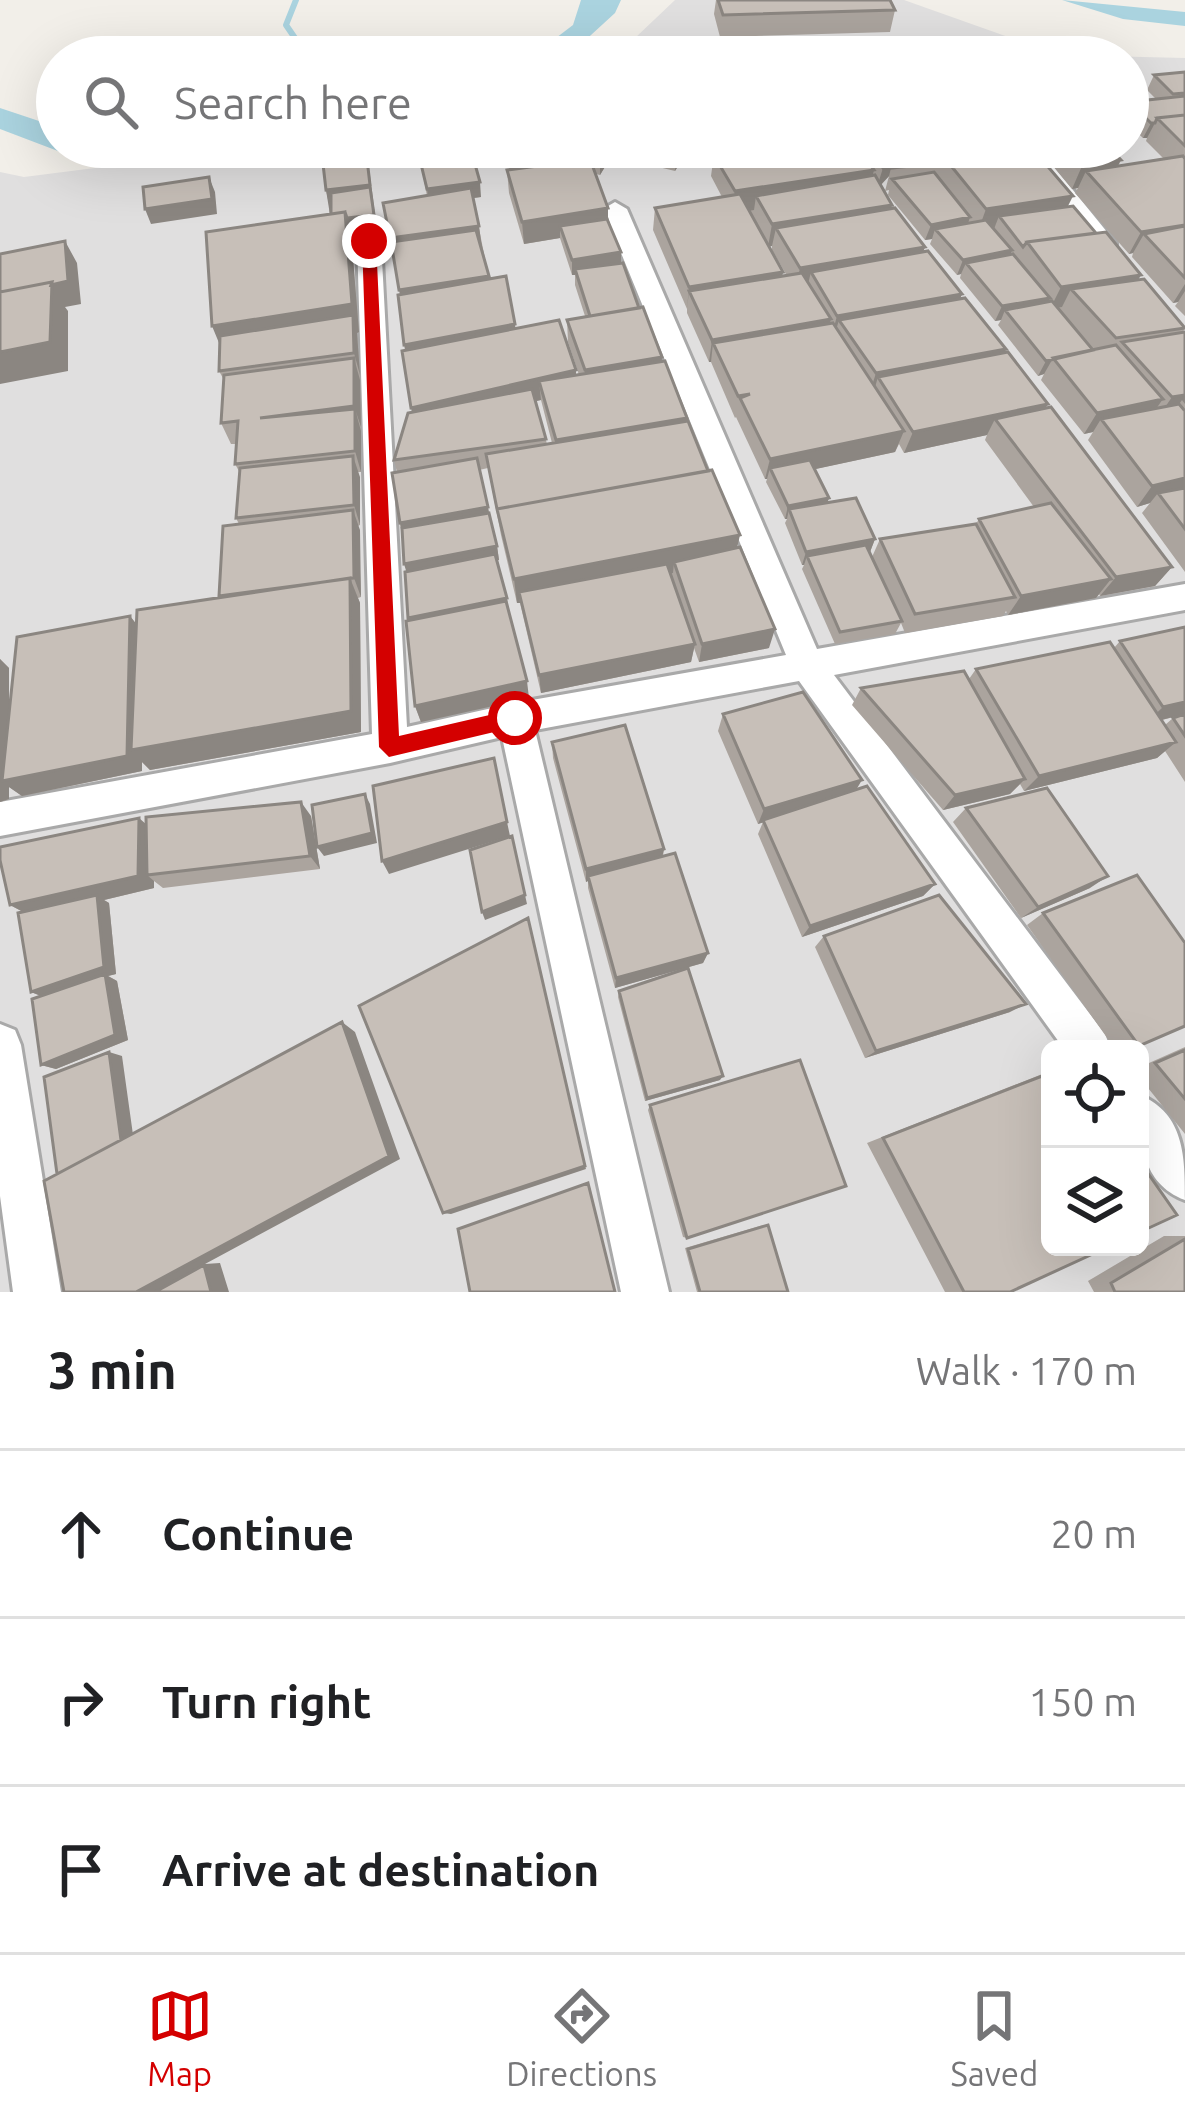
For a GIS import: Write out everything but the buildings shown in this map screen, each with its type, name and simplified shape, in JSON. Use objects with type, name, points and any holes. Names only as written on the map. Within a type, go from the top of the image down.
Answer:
[{"type":"street","points":[[1043,168],[1127,273]]},
{"type":"street","points":[[615,209],[807,665],[1083,1040]]},
{"type":"street","points":[[369,241],[389,747]]},
{"type":"street","points":[[0,819],[1177,592]]},
{"type":"street","points":[[515,718],[645,1292]]},
{"type":"street","points":[[0,1045],[37,1292]]},
{"type":"street","points":[[1149,1129],[1185,1178]]},
{"type":"shaded area","points":[[675,0],[904,0],[1005,36],[637,36]]},
{"type":"shaded area","points":[[1149,57],[1185,58],[1185,1292],[0,1292],[0,172],[24,177],[94,168],[1149,168]]},
{"type":"water","points":[[581,0],[621,0],[615,13],[590,36],[559,36],[573,25]]},
{"type":"water","points":[[1062,0],[1185,12],[1185,26],[1123,19]]},
{"type":"water","points":[[0,108],[36,120],[36,143],[0,129]]},
{"type":"waterway","points":[[294,36],[286,25],[296,0]]},
{"type":"route","points":[[369,241],[389,747],[515,718]]}]
